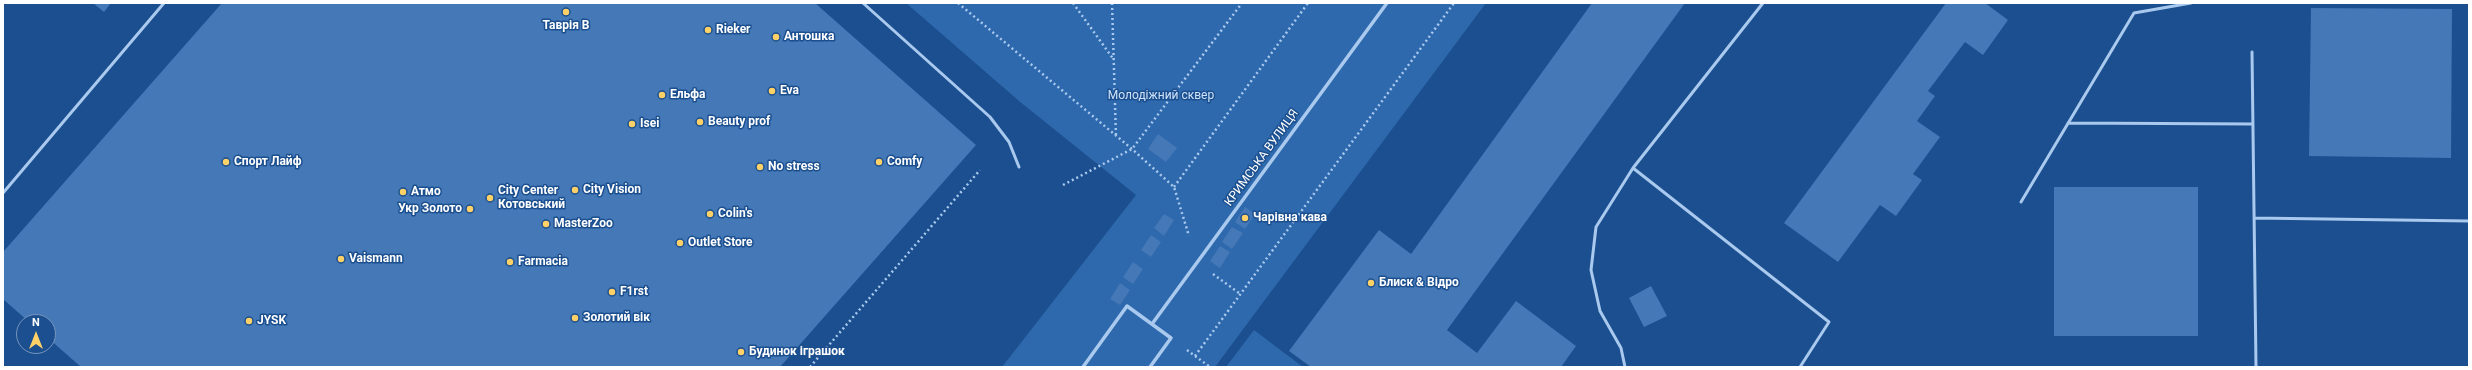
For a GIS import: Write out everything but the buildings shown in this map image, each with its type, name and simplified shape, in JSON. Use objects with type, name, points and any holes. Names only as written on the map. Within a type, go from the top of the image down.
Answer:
[{"type":"street","name":"КРИМСЬКА ВУЛИЦЯ","points":[[1152,324],[1198,264],[1387,3]]},
{"type":"street","points":[[1083,367],[1127,306],[1171,338],[1150,367]]},
{"type":"lane","points":[[3,193],[164,3]]},
{"type":"lane","points":[[863,3],[990,117],[1009,142],[1019,167]]},
{"type":"lane","points":[[1625,367],[1621,348],[1600,311],[1591,270],[1596,227],[1633,168],[1762,3]]},
{"type":"lane","points":[[2021,202],[2134,13],[2191,3]]},
{"type":"lane","points":[[2252,52],[2256,367]]},
{"type":"lane","points":[[2068,122],[2253,124]]},
{"type":"lane","points":[[1633,168],[1830,322],[1800,367]]},
{"type":"lane","points":[[2254,218],[2469,222]]},
{"type":"path","points":[[958,3],[1132,149],[1174,187],[1198,264],[1239,293]]},
{"type":"path","points":[[1073,3],[1114,61]]},
{"type":"path","points":[[1112,3],[1116,137]]},
{"type":"path","points":[[1063,185],[1132,149],[1242,3]]},
{"type":"path","points":[[1174,187],[1308,3]]},
{"type":"path","points":[[1195,356],[1239,293],[1454,3]]},
{"type":"path","points":[[810,367],[980,170]]},
{"type":"path","points":[[1171,338],[1210,367]]},
{"type":"green space","name":"Молодіжний сквер","points":[[906,3],[1486,3],[1215,367],[1002,367],[1136,195],[1019,101]]},
{"type":"green space","points":[[1254,330],[1303,367],[1226,367]]},
{"type":"place","name":"Таврія В","points":[[566,12]]},
{"type":"place","name":"Rieker","points":[[708,30]]},
{"type":"place","name":"Антошка","points":[[776,37]]},
{"type":"place","name":"Eva","points":[[772,91]]},
{"type":"place","name":"Ельфа","points":[[662,95]]},
{"type":"place","name":"Beauty prof","points":[[700,122]]},
{"type":"place","name":"Isei","points":[[632,124]]},
{"type":"place","name":"Спорт Лайф","points":[[226,162]]},
{"type":"place","name":"Comfy","points":[[879,162]]},
{"type":"place","name":"No stress","points":[[760,167]]},
{"type":"place","name":"City Vision","points":[[575,190]]},
{"type":"place","name":"Атмо","points":[[403,192]]},
{"type":"place","name":"City Center Котовський","points":[[490,198]]},
{"type":"place","name":"Укр Золото","points":[[470,209]]},
{"type":"place","name":"Colin's","points":[[710,214]]},
{"type":"place","name":"Чарівна кава","points":[[1245,218]]},
{"type":"place","name":"MasterZoo","points":[[546,224]]},
{"type":"place","name":"Outlet Store","points":[[680,243]]},
{"type":"place","name":"Vaismann","points":[[341,259]]},
{"type":"place","name":"Farmacia","points":[[510,262]]},
{"type":"place","name":"Блиск & Відро","points":[[1371,283]]},
{"type":"place","name":"F1rst","points":[[612,292]]},
{"type":"place","name":"Золотий вік","points":[[575,318]]},
{"type":"place","name":"JYSK","points":[[249,321]]},
{"type":"place","name":"Будинок іграшок","points":[[741,352]]}]
